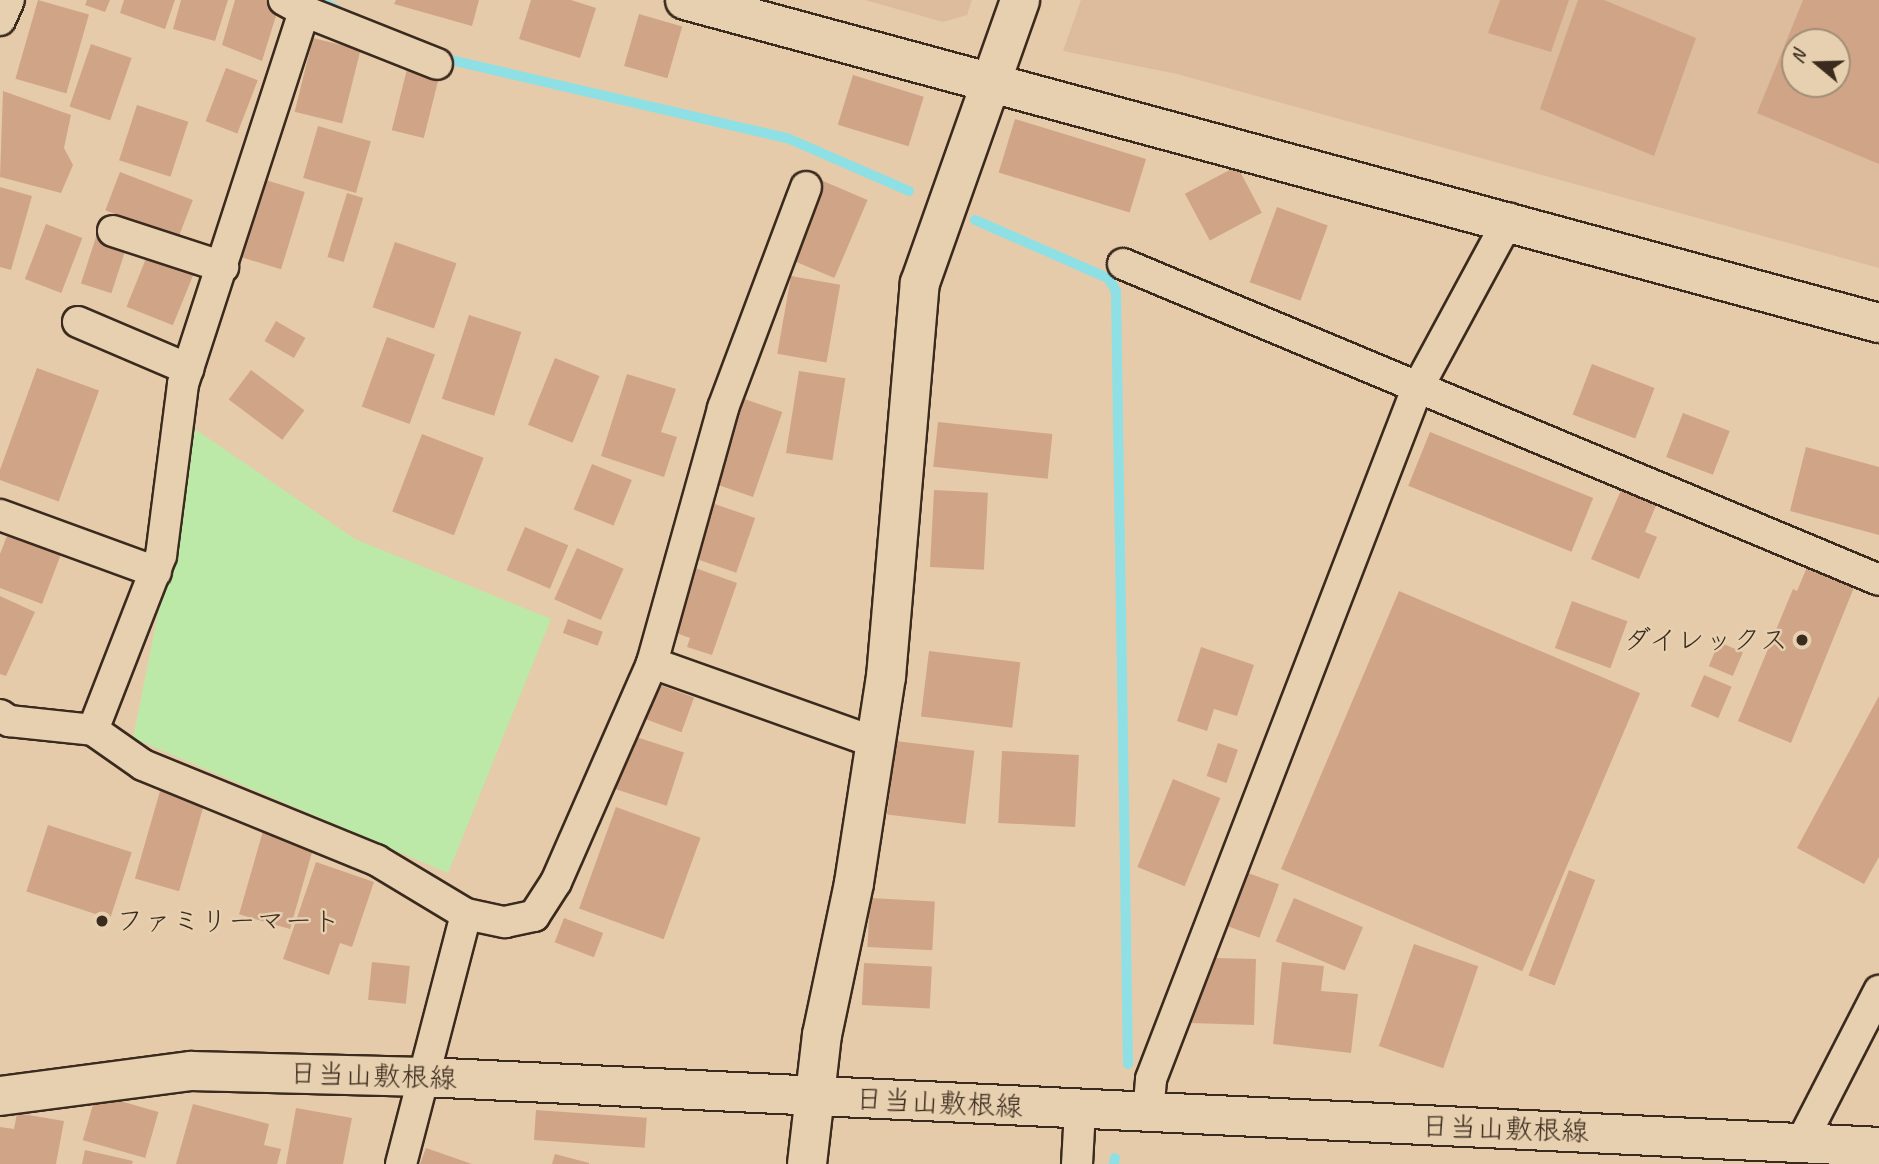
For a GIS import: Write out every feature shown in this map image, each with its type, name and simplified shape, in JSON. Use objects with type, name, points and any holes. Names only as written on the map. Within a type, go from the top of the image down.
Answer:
[{"type":"street","points":[[0,20],[9,0]]},
{"type":"street","points":[[684,0],[990,79],[1509,219],[1879,323]]},
{"type":"street","points":[[807,1164],[812,1096],[877,743],[919,284],[1020,0]]},
{"type":"street","points":[[93,730],[156,572],[188,369],[223,267],[294,5],[437,64]]},
{"type":"street","points":[[0,715],[9,721],[93,730],[143,765],[376,860],[466,914],[505,922],[534,916],[556,882],[652,663],[723,408],[806,187]]},
{"type":"street","points":[[1148,1114],[1151,1079],[1416,391],[1509,219]]},
{"type":"street","points":[[113,231],[223,267]]},
{"type":"street","points":[[1123,264],[1416,391],[1879,580]]},
{"type":"street","points":[[78,322],[188,369]]},
{"type":"street","points":[[0,515],[156,572]]},
{"type":"street","points":[[652,663],[877,743]]},
{"type":"street","points":[[401,1164],[466,914]]},
{"type":"street","points":[[1802,1141],[1879,991]]},
{"type":"street","name":"日当山敷根線","points":[[0,1096],[191,1071],[424,1077],[1080,1111],[1802,1141],[1879,1147]]},
{"type":"street","points":[[1077,1164],[1080,1111]]},
{"type":"shaded area","points":[[865,0],[972,0],[967,15],[943,22]]},
{"type":"shaded area","points":[[1081,0],[1879,0],[1879,268],[1177,74],[1063,51]]},
{"type":"green space","points":[[195,429],[355,539],[551,619],[448,873],[133,738]]},
{"type":"building","points":[[38,0],[89,15],[66,93],[15,79]]},
{"type":"building","points":[[87,0],[110,0],[105,12],[85,5]]},
{"type":"building","points":[[124,0],[175,0],[165,29],[120,13]]},
{"type":"building","points":[[181,0],[228,0],[215,41],[173,29]]},
{"type":"building","points":[[235,0],[265,0],[279,6],[262,61],[222,45]]},
{"type":"building","points":[[396,0],[479,0],[472,26],[394,4]]},
{"type":"building","points":[[531,0],[571,0],[596,8],[580,58],[519,39]]},
{"type":"building","points":[[1500,0],[1569,0],[1551,52],[1488,33]]},
{"type":"building","points":[[1578,0],[1604,0],[1696,38],[1654,156],[1540,109]]},
{"type":"building","points":[[1803,0],[1879,0],[1879,164],[1757,113],[1781,54],[1781,98],[1851,98],[1851,28],[1792,28]]},
{"type":"building","points":[[639,14],[682,26],[667,78],[624,66]]},
{"type":"building","points":[[313,38],[361,50],[342,124],[295,112]]},
{"type":"building","points":[[91,44],[132,58],[110,120],[70,106]]},
{"type":"building","points":[[226,68],[258,80],[237,133],[206,121]]},
{"type":"building","points":[[407,69],[439,77],[424,138],[392,130]]},
{"type":"building","points":[[853,75],[924,97],[909,146],[838,125]]},
{"type":"building","points":[[3,91],[71,115],[64,148],[73,165],[61,193],[0,177]]},
{"type":"building","points":[[137,105],[188,122],[170,177],[119,160]]},
{"type":"building","points":[[1015,119],[1146,159],[1130,213],[999,173]]},
{"type":"building","points":[[318,126],[371,141],[356,193],[303,178]]},
{"type":"building","points":[[1237,166],[1262,213],[1210,240],[1185,194]]},
{"type":"building","points":[[120,172],[193,200],[178,238],[105,210]]},
{"type":"building","points":[[256,177],[305,192],[281,269],[232,254]]},
{"type":"building","points":[[816,178],[868,200],[834,278],[783,256]]},
{"type":"building","points":[[0,187],[32,196],[11,270],[0,267]]},
{"type":"building","points":[[347,193],[363,198],[344,262],[327,257]]},
{"type":"building","points":[[1277,207],[1328,225],[1300,301],[1250,282]]},
{"type":"building","points":[[46,224],[82,238],[61,293],[25,279]]},
{"type":"building","points":[[97,234],[127,244],[111,293],[81,283]]},
{"type":"building","points":[[395,242],[456,263],[434,328],[373,307]]},
{"type":"building","points":[[149,251],[195,270],[173,325],[127,307]]},
{"type":"building","points":[[791,276],[840,285],[827,362],[777,354]]},
{"type":"building","points":[[469,315],[521,332],[494,416],[442,399]]},
{"type":"building","points":[[276,321],[305,338],[294,358],[264,341]]},
{"type":"building","points":[[387,337],[435,354],[410,424],[362,407]]},
{"type":"building","points":[[555,358],[600,376],[573,443],[528,425]]},
{"type":"building","points":[[1592,364],[1655,388],[1635,438],[1573,414]]},
{"type":"building","points":[[37,368],[99,391],[59,501],[0,480],[0,470]]},
{"type":"building","points":[[251,370],[305,410],[282,440],[229,400]]},
{"type":"building","points":[[799,371],[845,378],[832,460],[786,453]]},
{"type":"building","points":[[627,374],[676,389],[661,432],[677,437],[664,477],[601,456]]},
{"type":"building","points":[[736,396],[782,412],[753,497],[707,481]]},
{"type":"building","points":[[1683,413],[1730,431],[1713,475],[1666,457]]},
{"type":"building","points":[[938,422],[1052,434],[1048,479],[933,467]]},
{"type":"building","points":[[1430,432],[1593,498],[1571,552],[1408,486]]},
{"type":"building","points":[[422,434],[484,458],[454,535],[392,511]]},
{"type":"building","points":[[1806,447],[1879,467],[1879,535],[1790,511]]},
{"type":"building","points":[[592,464],[632,480],[614,526],[574,509]]},
{"type":"building","points":[[1622,488],[1657,503],[1645,532],[1657,537],[1639,579],[1591,559]]},
{"type":"building","points":[[934,490],[988,493],[984,570],[930,567]]},
{"type":"building","points":[[706,501],[755,518],[736,573],[687,556]]},
{"type":"building","points":[[525,527],[568,545],[550,589],[507,570]]},
{"type":"building","points":[[10,528],[63,549],[42,604],[0,588],[0,554]]},
{"type":"building","points":[[577,548],[624,569],[601,620],[554,599]]},
{"type":"building","points":[[687,565],[737,583],[712,655],[687,647],[690,638],[665,629]]},
{"type":"building","name":"ダイレックス","points":[[1808,565],[1855,585],[1791,743],[1738,721],[1793,589],[1797,591]]},
{"type":"building","points":[[1399,591],[1640,693],[1522,971],[1281,869]]},
{"type":"building","points":[[0,596],[35,612],[6,676],[0,674]]},
{"type":"building","points":[[1572,601],[1627,621],[1610,668],[1555,648]]},
{"type":"building","points":[[568,619],[603,632],[598,646],[563,633]]},
{"type":"building","points":[[1719,642],[1743,652],[1733,676],[1709,666]]},
{"type":"building","points":[[1201,647],[1254,665],[1237,716],[1214,709],[1207,731],[1177,721]]},
{"type":"building","points":[[929,651],[1020,662],[1012,728],[921,717]]},
{"type":"building","points":[[1704,675],[1732,687],[1718,718],[1691,706]]},
{"type":"building","points":[[649,681],[694,697],[681,732],[636,716]]},
{"type":"building","points":[[1879,696],[1879,857],[1864,884],[1797,848]]},
{"type":"building","points":[[624,733],[684,752],[667,806],[607,786]]},
{"type":"building","points":[[896,741],[974,751],[965,824],[887,814]]},
{"type":"building","points":[[1218,743],[1238,750],[1226,783],[1207,776]]},
{"type":"building","points":[[1002,751],[1079,755],[1075,827],[998,823]]},
{"type":"building","points":[[1173,779],[1220,798],[1185,886],[1137,867]]},
{"type":"building","points":[[160,791],[204,804],[179,891],[135,878]]},
{"type":"building","points":[[616,807],[701,838],[664,939],[579,908]]},
{"type":"building","points":[[265,824],[316,839],[290,929],[239,914]]},
{"type":"building","points":[[48,825],[132,852],[110,919],[26,892]]},
{"type":"building","points":[[316,862],[374,882],[352,947],[340,943],[329,975],[283,959]]},
{"type":"building","points":[[1569,870],[1595,880],[1555,986],[1529,975]]},
{"type":"building","points":[[1248,873],[1279,884],[1260,938],[1229,927]]},
{"type":"building","points":[[870,898],[935,901],[932,950],[867,947]]},
{"type":"building","points":[[1294,898],[1363,927],[1345,971],[1276,941]]},
{"type":"building","points":[[564,918],[603,933],[594,957],[555,942]]},
{"type":"building","points":[[1414,944],[1478,966],[1443,1068],[1379,1046]]},
{"type":"building","points":[[1214,958],[1256,959],[1254,1025],[1190,1023]]},
{"type":"building","points":[[372,962],[410,966],[406,1004],[368,1000]]},
{"type":"building","points":[[1282,962],[1324,966],[1321,991],[1358,994],[1351,1053],[1273,1044]]},
{"type":"building","points":[[864,963],[932,967],[930,1009],[862,1005]]},
{"type":"building","points":[[96,1094],[158,1112],[145,1158],[83,1140]]},
{"type":"building","points":[[193,1104],[269,1124],[264,1145],[281,1149],[277,1164],[176,1164]]},
{"type":"building","points":[[296,1108],[352,1118],[343,1164],[286,1164]]},
{"type":"building","points":[[536,1110],[647,1118],[645,1148],[534,1140]]},
{"type":"building","points":[[17,1113],[64,1121],[56,1164],[0,1164],[0,1127],[14,1129]]},
{"type":"building","points":[[426,1148],[472,1164],[420,1164]]},
{"type":"building","points":[[85,1150],[133,1161],[132,1164],[82,1164]]},
{"type":"building","points":[[555,1154],[589,1163],[589,1164],[552,1164]]},
{"type":"waterway","points":[[319,0],[338,10]]},
{"type":"waterway","points":[[438,57],[787,138],[909,191]]},
{"type":"waterway","points":[[975,220],[1108,278],[1116,291],[1128,1064]]},
{"type":"waterway","points":[[1114,1164],[1115,1158]]},
{"type":"place","name":"ダイレックス","points":[[1802,640]]},
{"type":"place","name":"ファミリーマート","points":[[102,921]]}]
